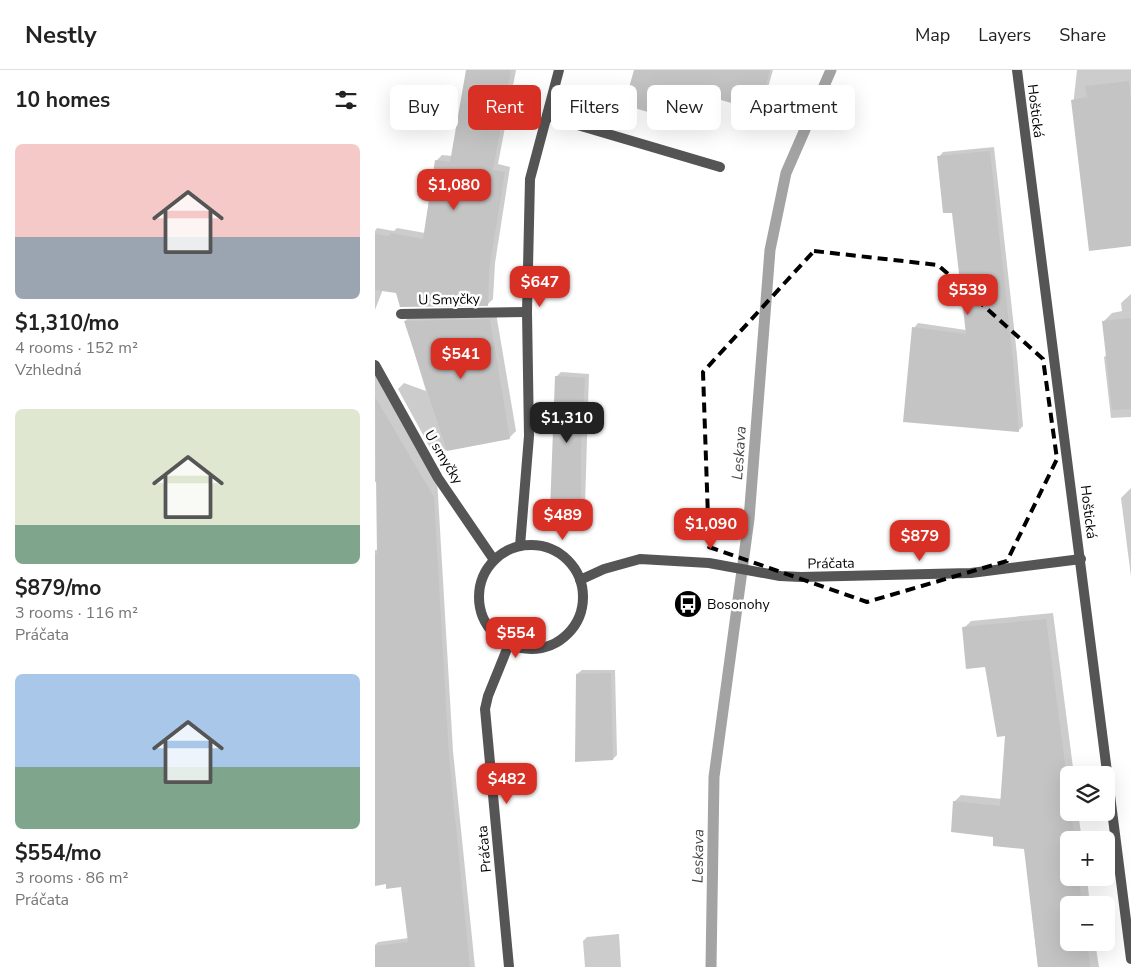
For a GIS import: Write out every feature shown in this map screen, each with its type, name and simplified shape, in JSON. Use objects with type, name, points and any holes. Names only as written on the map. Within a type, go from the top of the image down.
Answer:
[{"type":"street","points":[[520,546],[529,436],[527,312],[530,179],[559,70]]},
{"type":"street","name":"Hoštická","points":[[1017,70],[1131,959]]},
{"type":"street","points":[[547,116],[719,167]]},
{"type":"street","name":"U Smyčky","points":[[401,314],[527,312]]},
{"type":"street","name":"U smyčky","points":[[375,365],[438,478],[495,560]]},
{"type":"street","points":[[533,545],[557,552],[575,569],[580,580],[583,596],[581,612],[574,625],[563,637],[549,645],[534,648],[509,644],[490,628],[483,617],[480,605],[482,581],[495,560],[507,551],[520,546],[533,545]]},
{"type":"street","name":"Práčata","points":[[580,580],[603,569],[640,559],[686,560],[731,566],[759,573],[801,577],[971,573],[1081,559]]},
{"type":"street","name":"Práčata","points":[[509,644],[488,696],[485,709],[509,967]]},
{"type":"highlighted area","points":[[814,251],[938,265],[1043,359],[1057,459],[1007,561],[867,602],[709,547],[703,372]]},
{"type":"building","points":[[466,70],[511,70],[508,85],[468,85],[468,130],[500,130],[493,170],[505,172],[489,270],[488,306],[400,307],[396,293],[375,290],[375,234],[389,236],[390,233],[423,239],[435,160],[450,162],[456,130],[458,130],[458,116]]},
{"type":"building","points":[[634,70],[770,70],[766,85],[731,85],[731,103],[721,100],[721,85],[647,85],[647,112],[637,109],[637,85],[630,85]]},
{"type":"building","points":[[1129,81],[1131,101],[1131,246],[1089,251],[1071,100],[1087,97],[1085,86]]},
{"type":"building","points":[[990,151],[1019,432],[903,422],[912,327],[966,334],[952,213],[943,213],[937,156]]},
{"type":"building","points":[[1131,318],[1131,409],[1112,410],[1102,321]]},
{"type":"building","points":[[490,319],[510,439],[447,451],[404,321]]},
{"type":"building","points":[[555,376],[585,378],[581,447],[581,510],[550,511]]},
{"type":"building","points":[[375,397],[434,497],[449,757],[470,967],[375,967],[375,946],[408,942],[401,887],[386,889],[386,884],[375,886],[375,554],[377,554]]},
{"type":"building","points":[[1046,619],[1065,766],[1060,766],[1060,821],[1072,821],[1074,831],[1060,831],[1060,886],[1080,886],[1081,896],[1060,896],[1060,951],[1088,951],[1090,967],[1038,967],[1024,849],[993,846],[993,837],[951,832],[953,801],[1000,806],[1005,736],[997,737],[985,667],[966,669],[962,627]]},
{"type":"building","points":[[611,673],[613,760],[575,762],[576,674]]},
{"type":"waterway","name":"Leskava","points":[[711,967],[714,777],[749,519],[770,250],[786,173],[831,70]]},
{"type":"place","name":"Bosonohy","points":[[688,604]]}]
